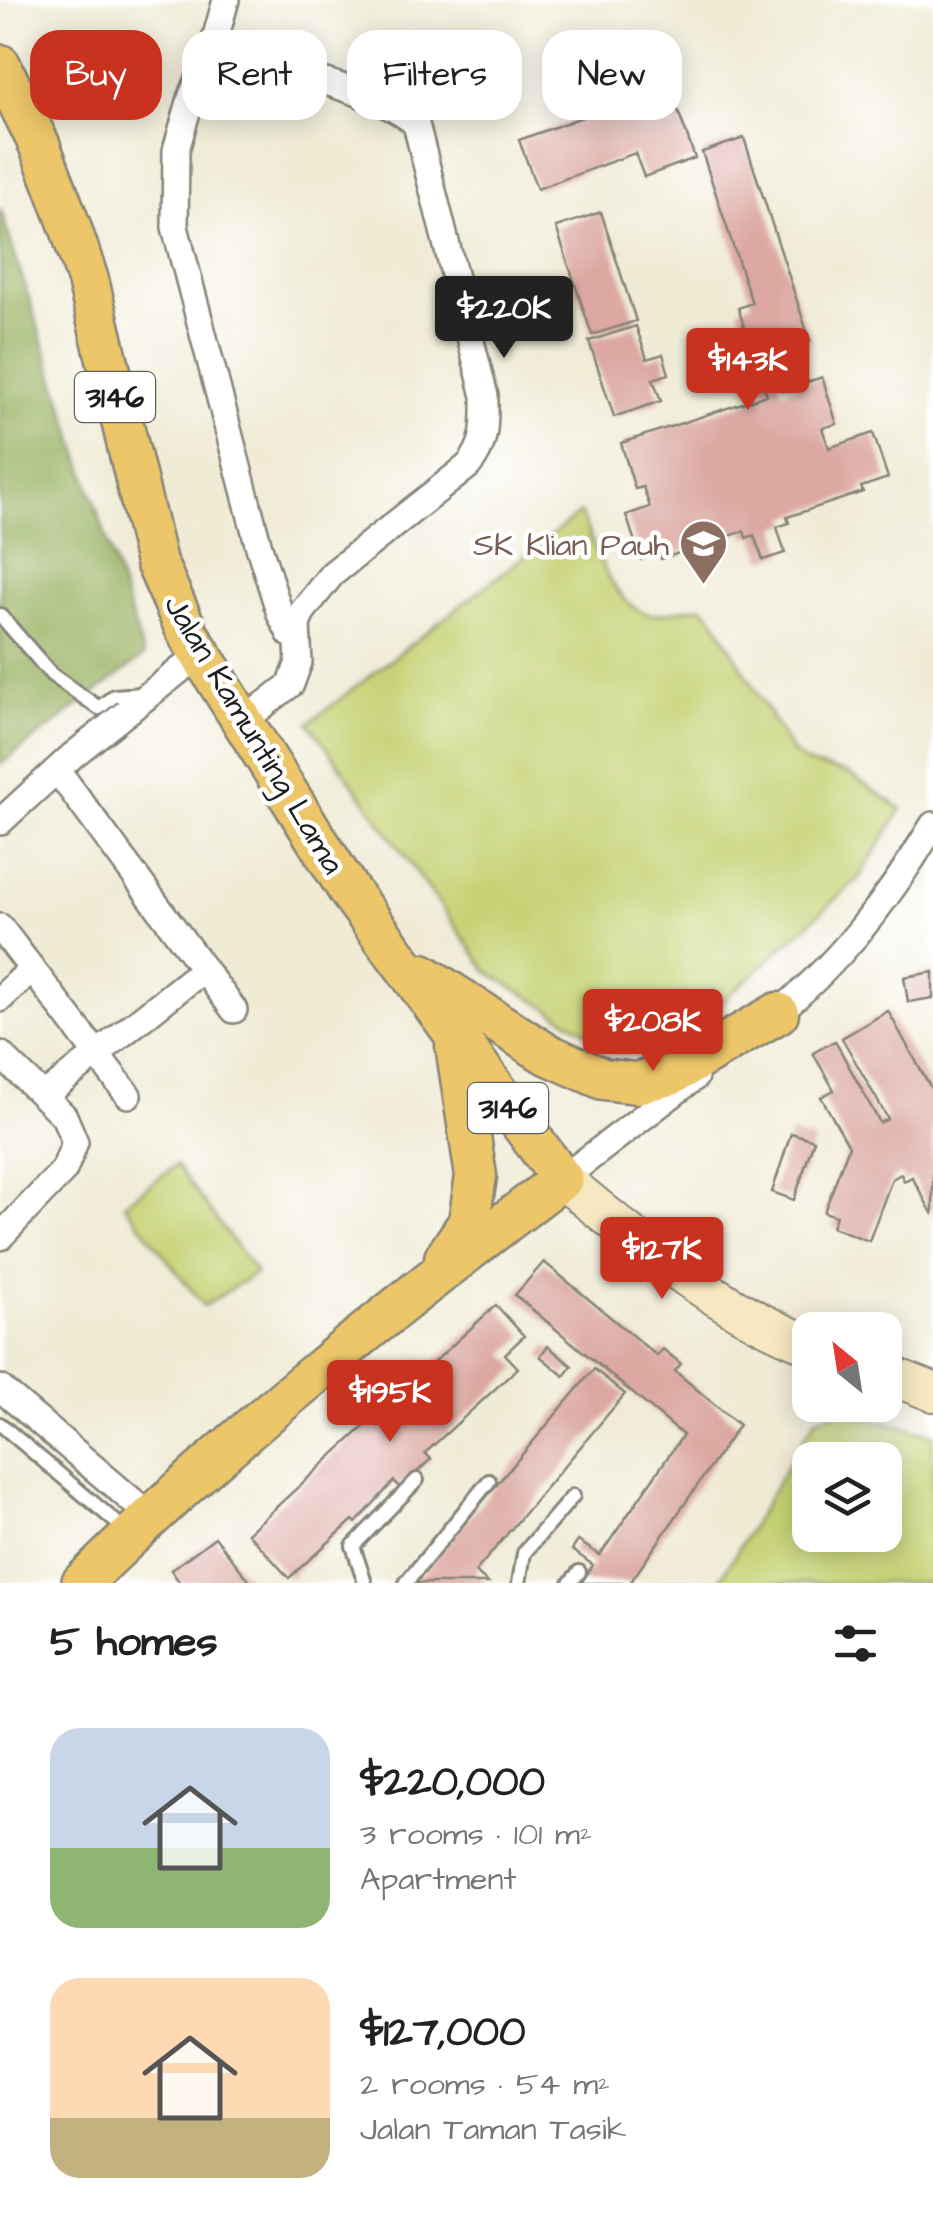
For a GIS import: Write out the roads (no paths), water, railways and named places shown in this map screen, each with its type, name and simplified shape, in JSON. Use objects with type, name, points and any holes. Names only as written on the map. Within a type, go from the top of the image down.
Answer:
[{"type":"main road","name":"Jalan Kamunting Lama","points":[[0,65],[39,144],[70,226],[156,562],[200,654],[349,891],[562,1179]]},
{"type":"main road","points":[[395,953],[445,992],[545,1053],[602,1079],[636,1083],[671,1075],[778,1013]]},
{"type":"main road","points":[[432,1278],[469,1222],[476,1176],[455,1038]]},
{"type":"main road","points":[[82,1583],[140,1525],[432,1278],[562,1179]]},
{"type":"street","points":[[218,30],[226,0]]},
{"type":"street","points":[[242,722],[290,684],[300,662],[297,638],[302,612],[332,574],[481,451],[485,396],[416,124],[403,111],[327,83]]},
{"type":"street","points":[[185,120],[176,150],[175,227],[259,547],[280,614],[297,638]]},
{"type":"street","points":[[0,822],[200,654]]},
{"type":"street","points":[[58,770],[234,1010]]},
{"type":"street","points":[[792,1338],[758,1324],[665,1264],[562,1179],[778,1013],[864,928],[933,825]]},
{"type":"street","points":[[0,926],[128,1095]]},
{"type":"street","points":[[0,999],[32,969]]},
{"type":"street","points":[[44,1096],[204,969]]},
{"type":"street","points":[[0,1054],[64,1116],[75,1142],[64,1170],[0,1238]]},
{"type":"street","points":[[902,1380],[933,1392]]},
{"type":"street","points":[[0,1388],[140,1525]]},
{"type":"lane","points":[[0,615],[52,676],[98,708],[114,696],[149,694]]},
{"type":"lane","points":[[0,1424],[140,1525]]},
{"type":"lane","points":[[365,1583],[353,1546],[417,1480]]},
{"type":"lane","points":[[406,1583],[489,1482]]},
{"type":"lane","points":[[518,1583],[524,1552],[573,1496]]},
{"type":"place","name":"SK Klian Pauh","points":[[704,586]]}]
